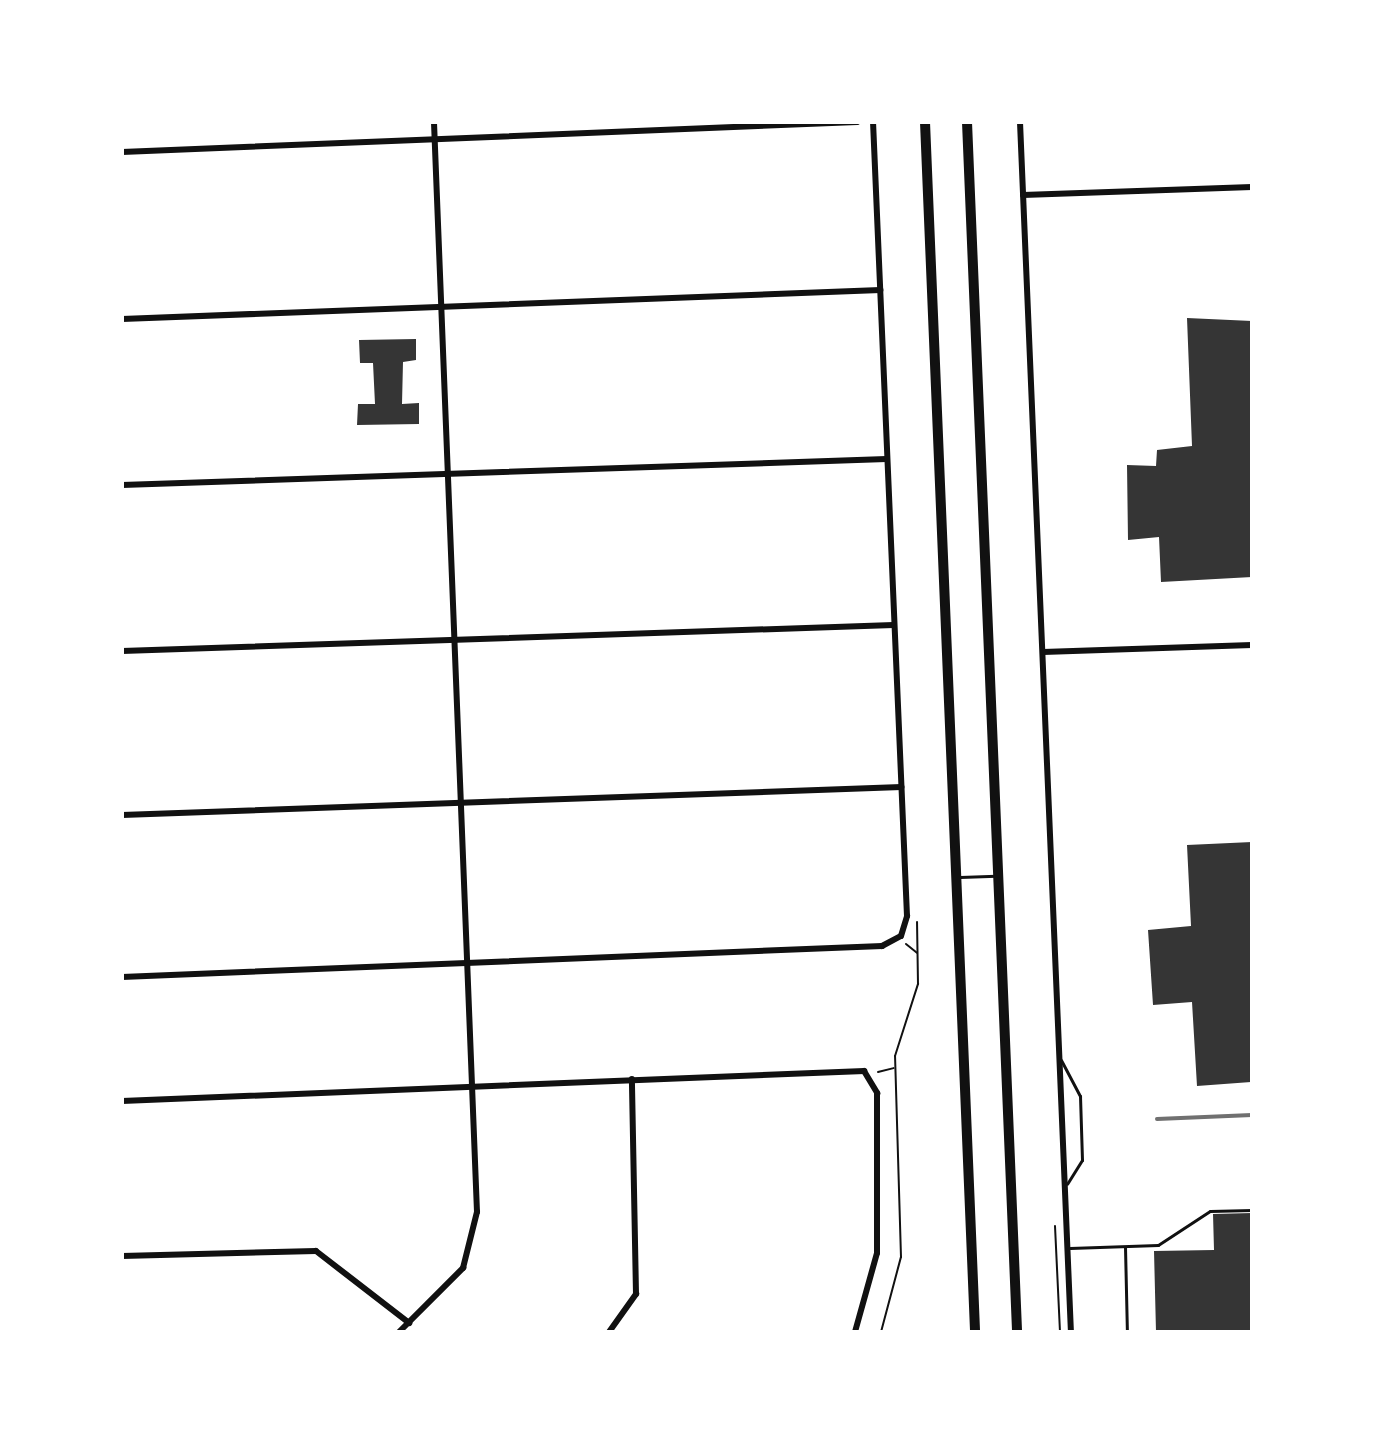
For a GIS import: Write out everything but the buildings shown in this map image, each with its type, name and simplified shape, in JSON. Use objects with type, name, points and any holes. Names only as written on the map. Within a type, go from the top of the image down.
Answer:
[{"type":"highway","points":[[925,122],[975,1332]]},
{"type":"highway","points":[[967,122],[1017,1332]]},
{"type":"street","points":[[399,1332],[463,1268],[473,1244],[434,122]]},
{"type":"street","points":[[122,152],[857,122]]},
{"type":"street","points":[[122,977],[882,946],[899,939],[907,916],[873,122]]},
{"type":"street","points":[[1020,122],[1071,1332]]},
{"type":"street","points":[[1023,195],[1252,187]]},
{"type":"street","points":[[122,319],[880,290]]},
{"type":"street","points":[[122,485],[887,459]]},
{"type":"street","points":[[122,651],[894,625]]},
{"type":"street","points":[[1043,652],[1252,645]]},
{"type":"street","points":[[122,815],[459,799],[901,787]]},
{"type":"street","points":[[122,1101],[632,1079],[872,1075],[877,1253],[855,1332]]},
{"type":"street","points":[[609,1332],[636,1294],[632,1079]]},
{"type":"street","points":[[122,1256],[316,1251],[409,1323]]},
{"type":"lane","points":[[956,877],[998,876]]},
{"type":"lane","points":[[1060,1057],[1080,1096],[1082,1160],[1065,1187]]},
{"type":"lane","points":[[1068,1249],[1158,1245],[1210,1211],[1252,1210]]},
{"type":"lane","points":[[1125,1247],[1127,1332]]},
{"type":"path","points":[[881,1332],[901,1257],[895,1068],[918,984],[918,953],[909,946]]},
{"type":"path","points":[[872,1075],[895,1068]]},
{"type":"railway","points":[[1157,1119],[1252,1115]]}]
